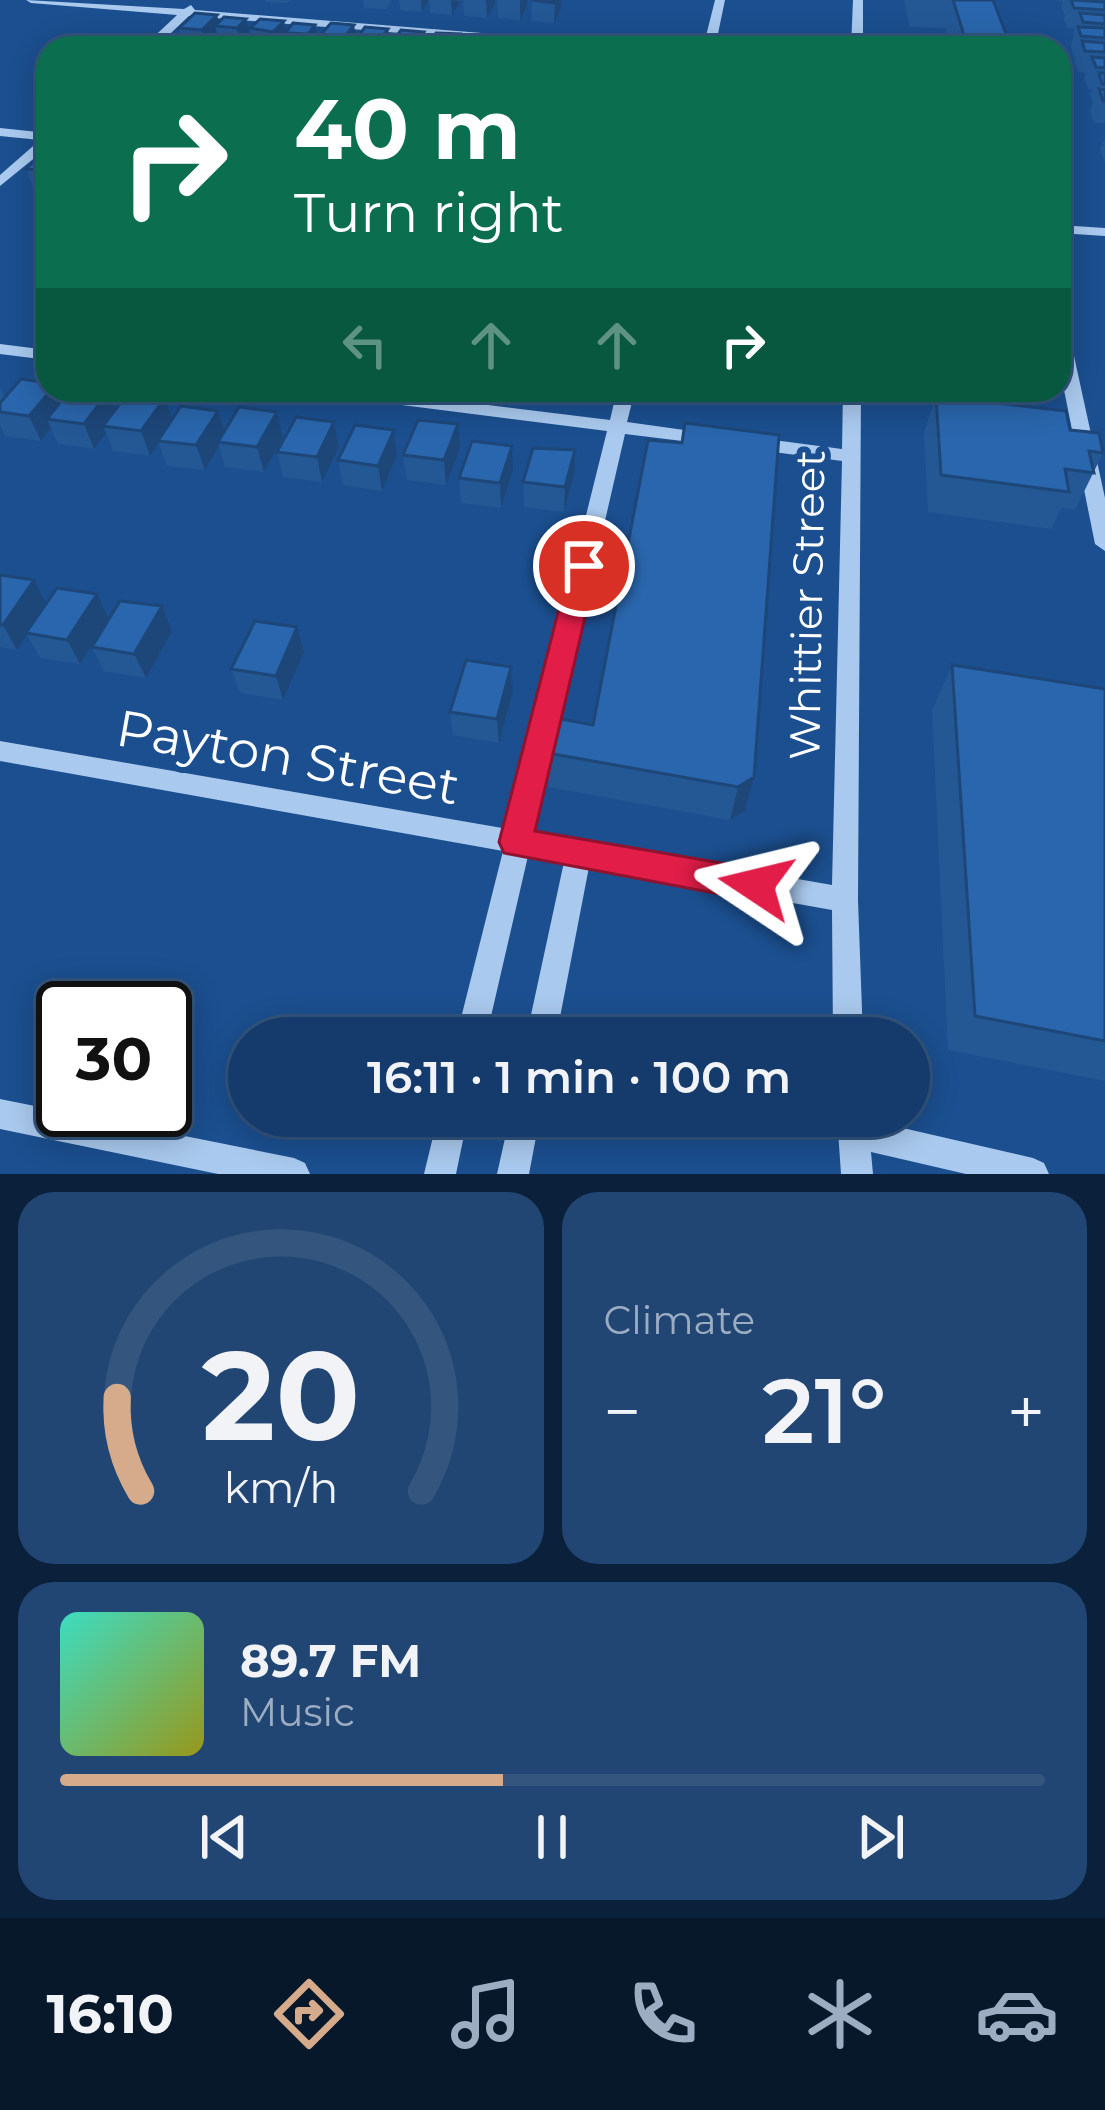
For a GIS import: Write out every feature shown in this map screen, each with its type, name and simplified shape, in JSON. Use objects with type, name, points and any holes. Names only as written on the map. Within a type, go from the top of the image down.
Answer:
[{"type":"street","points":[[32,0],[484,36]]},
{"type":"street","points":[[161,36],[200,0]]},
{"type":"street","points":[[712,36],[721,0]]},
{"type":"street","points":[[857,36],[858,0]]},
{"type":"street","points":[[0,132],[36,136]]},
{"type":"street","points":[[0,182],[36,149]]},
{"type":"street","points":[[1071,230],[1105,232]]},
{"type":"street","points":[[0,350],[36,354]]},
{"type":"street","points":[[1071,381],[1105,544]]},
{"type":"street","points":[[418,402],[850,456]]},
{"type":"street","points":[[476,1017],[623,402]]},
{"type":"street","name":"Whittier Street","points":[[847,1017],[844,901],[852,402]]},
{"type":"street","name":"Payton Street","points":[[0,751],[844,901]]},
{"type":"street","points":[[545,1017],[579,854]]},
{"type":"street","points":[[0,1114],[294,1174]]},
{"type":"street","points":[[440,1174],[448,1137]]},
{"type":"street","points":[[513,1174],[521,1137]]},
{"type":"street","points":[[853,1137],[857,1174]]},
{"type":"street","points":[[899,1137],[1033,1174]]},
{"type":"building","points":[[953,0],[993,0],[1007,36],[964,36]]},
{"type":"building","points":[[1071,0],[1105,2],[1105,10],[1074,8]]},
{"type":"building","points":[[195,13],[217,15],[202,30],[179,28]]},
{"type":"building","points":[[1080,13],[1105,15],[1105,24],[1083,22]]},
{"type":"building","points":[[224,17],[246,19],[237,28],[215,26]]},
{"type":"building","points":[[260,19],[284,21],[273,32],[250,28]]},
{"type":"building","points":[[293,23],[315,25],[308,34],[285,33]]},
{"type":"building","points":[[331,23],[354,25],[345,36],[320,36]]},
{"type":"building","points":[[365,27],[388,29],[383,36],[358,36]]},
{"type":"building","points":[[1078,27],[1105,28],[1105,38],[1081,36]]},
{"type":"building","points":[[401,30],[424,32],[422,36],[396,36]]},
{"type":"building","points":[[1082,41],[1105,43],[1105,52],[1085,51]]},
{"type":"building","points":[[1092,57],[1105,58],[1105,68],[1096,67]]},
{"type":"building","points":[[21,379],[36,381],[36,402],[41,402],[29,416],[0,412],[0,403]]},
{"type":"building","points":[[60,402],[101,402],[84,424],[47,419]]},
{"type":"building","points":[[121,402],[162,402],[141,431],[103,426]]},
{"type":"building","points":[[936,402],[1066,411],[1070,430],[1099,433],[1103,453],[1089,451],[1094,473],[1065,469],[1069,492],[941,475]]},
{"type":"building","points":[[181,406],[218,411],[196,445],[158,441]]},
{"type":"building","points":[[239,407],[277,412],[257,447],[218,442]]},
{"type":"building","points":[[296,417],[334,422],[317,457],[277,452]]},
{"type":"building","points":[[418,420],[458,424],[444,460],[403,455]]},
{"type":"building","points":[[685,423],[779,435],[754,777],[738,787],[548,753],[556,718],[593,725],[648,440],[682,443]]},
{"type":"building","points":[[355,425],[394,430],[378,466],[338,460]]},
{"type":"building","points":[[472,441],[512,446],[500,483],[459,478]]},
{"type":"building","points":[[533,448],[575,450],[565,487],[523,482]]},
{"type":"building","points":[[0,575],[34,580],[3,625],[0,625]]},
{"type":"building","points":[[57,588],[97,594],[67,640],[26,633]]},
{"type":"building","points":[[120,601],[162,606],[134,654],[92,647]]},
{"type":"building","points":[[255,621],[297,627],[276,676],[231,669]]},
{"type":"building","points":[[466,660],[511,667],[497,719],[450,712]]},
{"type":"building","points":[[952,665],[1105,689],[1105,1041],[975,1016]]},
{"type":"route","points":[[584,566],[516,842],[756,885]]}]
